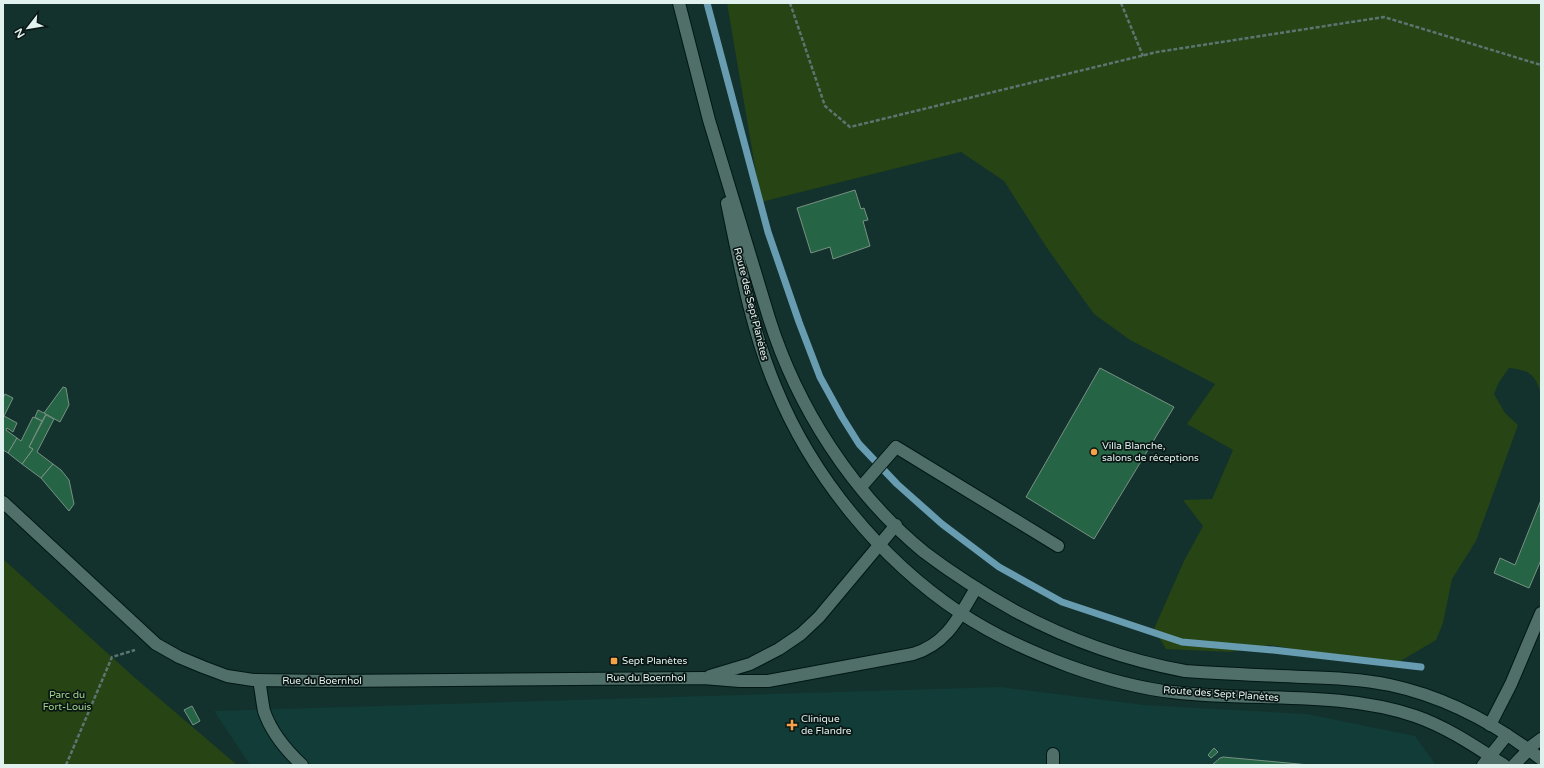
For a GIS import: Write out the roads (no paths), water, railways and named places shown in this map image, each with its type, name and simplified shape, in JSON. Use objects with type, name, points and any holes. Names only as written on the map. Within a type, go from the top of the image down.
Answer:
[{"type":"main road","name":"Route des Sept Planètes","points":[[679,3],[709,120],[751,312],[762,352],[775,388],[792,422],[839,498],[879,544],[924,586],[962,614],[998,635],[1044,657],[1110,680],[1147,689],[1188,694],[1229,697],[1323,699],[1358,702],[1416,717],[1433,724],[1467,741],[1487,761],[1504,765]]},
{"type":"main road","name":"Route des Sept Planètes","points":[[709,120],[780,350],[795,383],[814,420],[836,454],[861,487],[896,526],[928,554],[976,588],[1038,623],[1060,634],[1104,650],[1141,662],[1185,671],[1328,678],[1389,685],[1443,700],[1507,735],[1541,759]]},
{"type":"main road","points":[[861,487],[896,447],[1058,546]]},
{"type":"main road","name":"Rue du Boernhol","points":[[3,502],[156,644],[190,662],[216,672],[259,680],[334,681],[703,678],[740,681],[768,681],[913,654],[926,649],[939,641],[952,628],[962,614],[976,588]]},
{"type":"main road","name":"Rue du Boernhol","points":[[703,678],[750,664],[779,649],[801,634],[819,617],[879,544],[896,526]]},
{"type":"main road","points":[[1490,725],[1511,684],[1541,613]]},
{"type":"main road","points":[[259,680],[264,710],[271,726],[289,752],[302,765]]},
{"type":"main road","points":[[1487,761],[1507,735]]},
{"type":"main road","points":[[1514,765],[1541,739]]},
{"type":"waterway","points":[[707,3],[768,232],[799,322],[820,377],[859,444],[897,484],[942,524],[999,567],[1062,602],[1182,642],[1273,650],[1421,667]]},
{"type":"place","name":"Villa Blanche, salons de réceptions","points":[[1094,452]]},
{"type":"place","name":"Sept Planètes","points":[[614,661]]},
{"type":"place","name":"Clinique de Flandre","points":[[792,725]]},
{"type":"park label","name":"Parc du Fort-Louis","points":[[67,700]]}]
